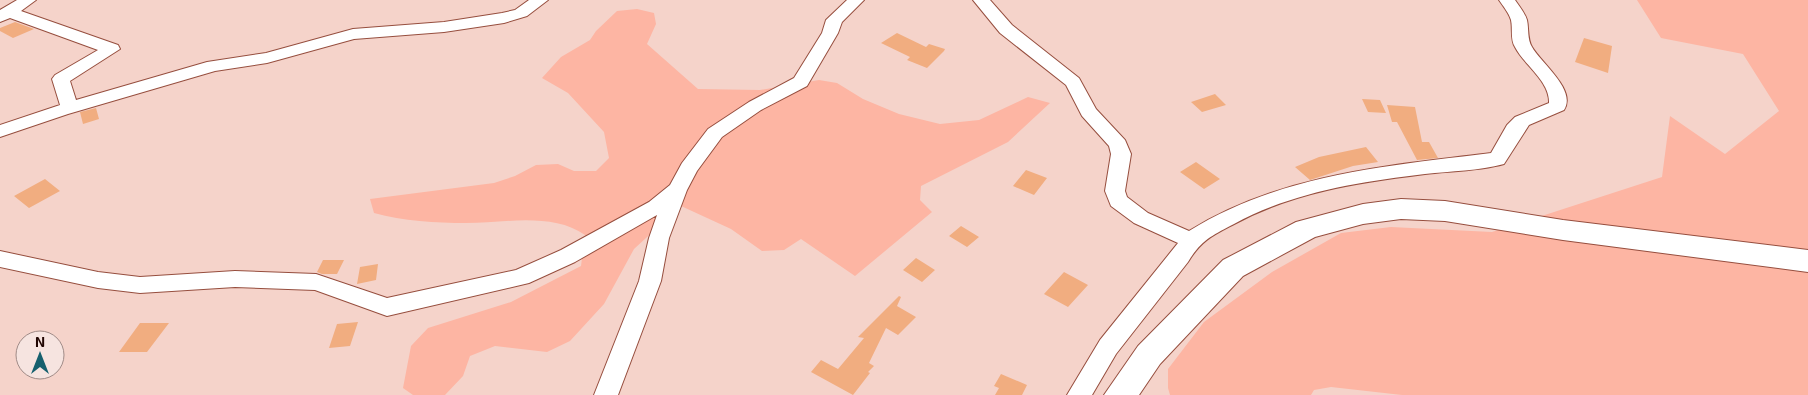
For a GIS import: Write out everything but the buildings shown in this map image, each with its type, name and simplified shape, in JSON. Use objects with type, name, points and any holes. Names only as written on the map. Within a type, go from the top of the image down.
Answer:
[{"type":"highway","points":[[1121,395],[1149,354],[1233,268],[1306,229],[1363,214],[1402,209],[1445,211],[1563,230],[1808,261]]},
{"type":"street","points":[[4,15],[28,0]]},
{"type":"street","points":[[0,131],[70,108],[213,66],[267,58],[353,34],[444,27],[504,18],[521,13],[540,0]]},
{"type":"street","points":[[606,395],[650,280],[659,238],[677,190],[689,168],[715,133],[755,106],[801,82],[830,33],[834,20],[856,0]]},
{"type":"street","points":[[981,0],[1006,29],[1073,82],[1088,112],[1118,144],[1121,154],[1115,191],[1118,201],[1141,218],[1191,240]]},
{"type":"street","points":[[1079,395],[1108,347],[1181,256],[1191,240],[1257,202],[1290,191],[1388,172],[1497,159],[1505,153],[1515,128],[1523,119],[1549,111],[1558,106],[1559,102],[1553,86],[1521,44],[1518,29],[1519,20],[1507,0]]},
{"type":"street","points":[[4,15],[112,49],[61,79],[70,108]]},
{"type":"street","points":[[0,259],[98,280],[140,284],[235,279],[316,282],[387,307],[521,277],[568,256],[656,207],[677,190]]},
{"type":"shaded area","points":[[1637,0],[1808,0],[1808,395],[1402,395],[1331,387],[1314,390],[1311,395],[1170,395],[1168,369],[1204,322],[1272,272],[1341,233],[1391,227],[1492,232],[1662,177],[1670,116],[1725,154],[1779,111],[1743,54],[1661,38]]},
{"type":"shaded area","points":[[637,9],[654,13],[656,24],[647,44],[698,89],[760,90],[819,80],[837,83],[863,99],[899,114],[940,124],[979,120],[1028,97],[1050,103],[1008,142],[921,186],[920,200],[932,212],[855,276],[801,239],[784,250],[762,251],[731,229],[681,206],[634,249],[604,304],[570,341],[547,352],[495,346],[470,356],[463,376],[445,395],[413,395],[403,388],[411,346],[428,328],[511,302],[581,266],[585,235],[558,223],[543,221],[455,223],[396,218],[374,213],[370,199],[494,183],[515,176],[536,165],[558,164],[574,171],[596,171],[609,158],[604,132],[568,93],[542,78],[561,57],[590,40],[596,31],[617,11]]}]
